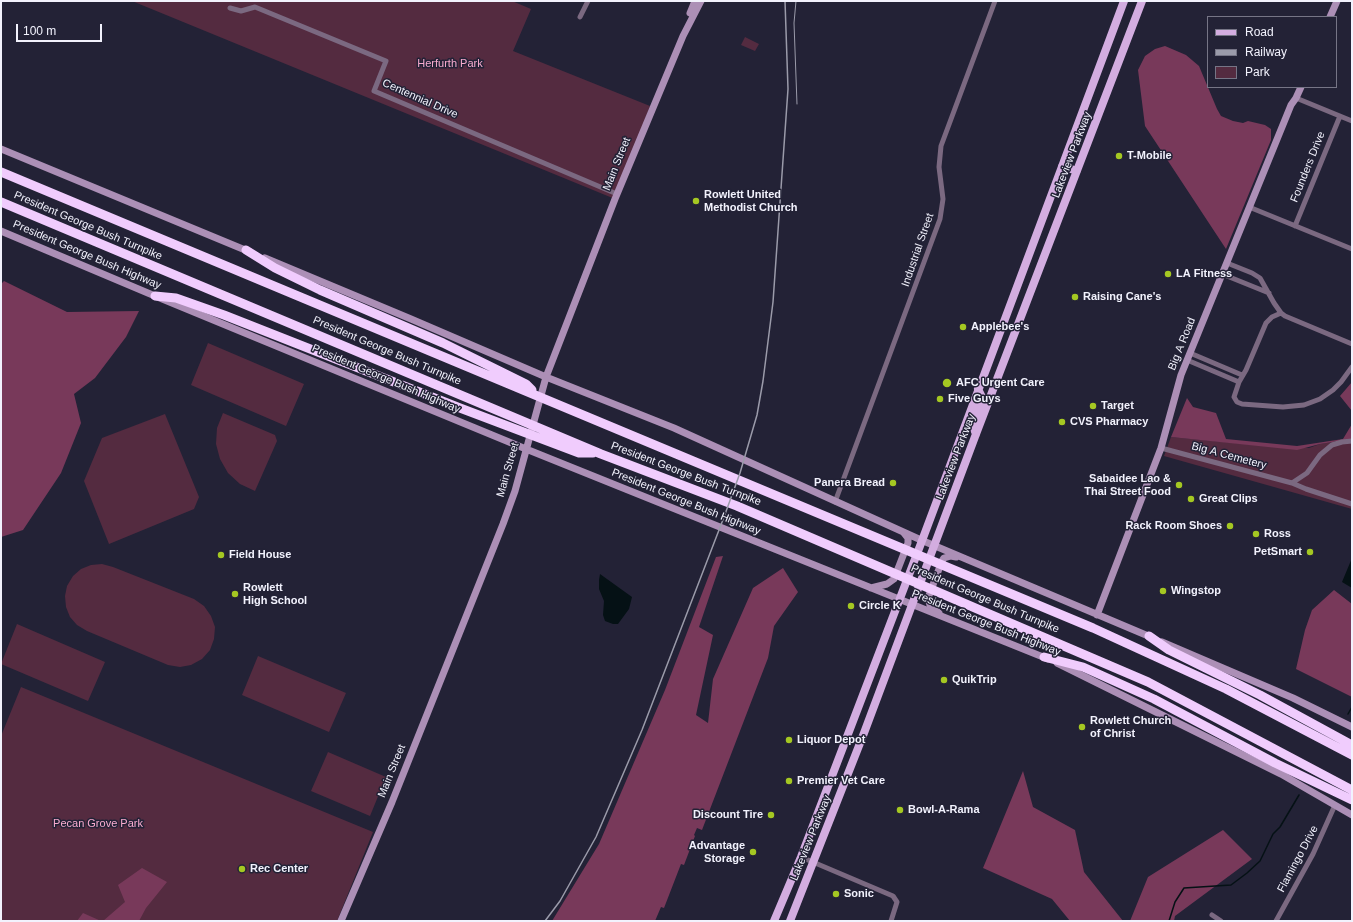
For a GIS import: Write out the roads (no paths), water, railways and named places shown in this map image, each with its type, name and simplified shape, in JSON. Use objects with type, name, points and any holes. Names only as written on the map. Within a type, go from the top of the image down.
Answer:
[{"type":"highway","name":"President George Bush Turnpike","points":[[1,172],[1106,633],[1245,699],[1352,755]]},
{"type":"highway","name":"President George Bush Turnpike","points":[[1,202],[601,454],[737,506],[1148,682],[1352,790]]},
{"type":"highway","points":[[246,250],[275,268],[320,290],[443,343],[526,384],[538,396]]},
{"type":"highway","points":[[155,296],[176,298],[579,453],[601,454]]},
{"type":"highway","points":[[1149,636],[1169,650],[1260,695],[1352,745]]},
{"type":"highway","points":[[1044,657],[1083,667],[1147,696],[1274,763],[1352,800]]},
{"type":"main road","name":"Main Street","points":[[689,23],[690,13],[695,1]]},
{"type":"main road","name":"Main Street","points":[[341,921],[392,802],[492,554],[515,491],[546,377],[617,194],[689,23],[701,1]]},
{"type":"main road","name":"Lakeview Parkway","points":[[774,921],[921,543],[1124,1]]},
{"type":"main road","name":"Lakeview Parkway","points":[[790,921],[864,733],[976,434],[1142,1]]},
{"type":"main road","points":[[1330,16],[1337,1]]},
{"type":"main road","name":"Big A Road","points":[[1097,615],[1160,448],[1181,375],[1291,105],[1301,88]]},
{"type":"main road","points":[[1,149],[411,318],[546,377],[674,428],[904,533],[933,549],[967,560],[1149,636],[1293,698],[1352,727]]},
{"type":"main road","points":[[1062,166],[1077,172]]},
{"type":"main road","name":"President George Bush Highway","points":[[1,230],[155,296],[526,449],[1044,657],[1281,774],[1336,804],[1352,815]]},
{"type":"main road","points":[[1007,312],[1021,318]]},
{"type":"main road","points":[[976,434],[973,427],[973,420],[982,397],[978,389]]},
{"type":"main road","points":[[870,588],[887,584],[894,579],[908,543],[908,538],[904,533]]},
{"type":"main road","points":[[942,616],[930,605],[928,598],[942,561],[944,558],[951,556],[967,560]]},
{"type":"main road","points":[[850,728],[864,733]]},
{"type":"street","points":[[580,17],[588,1]]},
{"type":"street","name":"Industrial Street","points":[[835,502],[940,219],[943,199],[939,166],[941,146],[995,1]]},
{"type":"street","name":"Centennial Drive","points":[[230,8],[241,11],[255,7],[386,61],[374,91],[617,194]]},
{"type":"street","points":[[1296,98],[1352,121]]},
{"type":"street","name":"Founders Drive","points":[[1295,226],[1340,116]]},
{"type":"street","points":[[1249,207],[1352,249]]},
{"type":"street","points":[[1227,263],[1252,273],[1260,278],[1281,313],[1285,316],[1352,344]]},
{"type":"street","points":[[1222,274],[1269,293]]},
{"type":"street","points":[[1281,313],[1272,317],[1266,323],[1239,382],[1234,397],[1237,402],[1242,404],[1283,407],[1304,405],[1320,399],[1333,390],[1352,367]]},
{"type":"street","points":[[1189,357],[1242,376]]},
{"type":"street","points":[[1189,357],[1239,382]]},
{"type":"street","points":[[1292,483],[1307,473],[1320,455],[1332,445],[1352,441]]},
{"type":"street","name":"Big A Cemetery","points":[[1160,448],[1292,483],[1352,504]]},
{"type":"street","name":"Flamingo Drive","points":[[1276,921],[1313,854],[1336,804]]},
{"type":"street","points":[[800,857],[893,896],[897,902],[891,921]]},
{"type":"street","points":[[1212,915],[1221,921]]},
{"type":"waterway","points":[[1348,714],[1352,707]]},
{"type":"waterway","points":[[1169,921],[1175,902],[1184,888],[1231,885],[1260,861],[1273,834],[1280,827],[1299,795]]},
{"type":"tram line","points":[[796,1],[794,23],[797,104]]},
{"type":"railway","points":[[545,921],[560,901],[596,837],[642,730],[724,517],[740,473],[757,415],[773,302],[788,89],[785,1]]},
{"type":"place","name":"T-Mobile","points":[[1119,156]]},
{"type":"place","name":"Rowlett United Methodist Church","points":[[696,201]]},
{"type":"place","name":"LA Fitness","points":[[1168,274]]},
{"type":"place","name":"Raising Cane's","points":[[1075,297]]},
{"type":"place","name":"Applebee's","points":[[963,327]]},
{"type":"place","name":"AFC Urgent Care","points":[[947,383]]},
{"type":"place","name":"Five Guys","points":[[940,399]]},
{"type":"place","name":"Target","points":[[1093,406]]},
{"type":"place","name":"CVS Pharmacy","points":[[1062,422]]},
{"type":"place","name":"Panera Bread","points":[[893,483]]},
{"type":"place","name":"Sabaidee Lao & Thai Street Food","points":[[1179,485]]},
{"type":"place","name":"Great Clips","points":[[1191,499]]},
{"type":"place","name":"Rack Room Shoes","points":[[1230,526]]},
{"type":"place","name":"Ross","points":[[1256,534]]},
{"type":"place","name":"PetSmart","points":[[1310,552]]},
{"type":"place","name":"Field House","points":[[221,555]]},
{"type":"place","name":"Wingstop","points":[[1163,591]]},
{"type":"place","name":"Rowlett High School","points":[[235,594]]},
{"type":"place","name":"Circle K","points":[[851,606]]},
{"type":"place","name":"QuikTrip","points":[[944,680]]},
{"type":"place","name":"Rowlett Church of Christ","points":[[1082,727]]},
{"type":"place","name":"Liquor Depot","points":[[789,740]]},
{"type":"place","name":"Premier Vet Care","points":[[789,781]]},
{"type":"place","name":"Bowl-A-Rama","points":[[900,810]]},
{"type":"place","name":"Discount Tire","points":[[771,815]]},
{"type":"place","name":"Advantage Storage","points":[[753,852]]},
{"type":"place","name":"Rec Center","points":[[242,869]]},
{"type":"place","name":"Sonic","points":[[836,894]]},
{"type":"park label","name":"Herfurth Park","points":[[450,64]]},
{"type":"park label","name":"Pecan Grove Park","points":[[98,824]]}]
